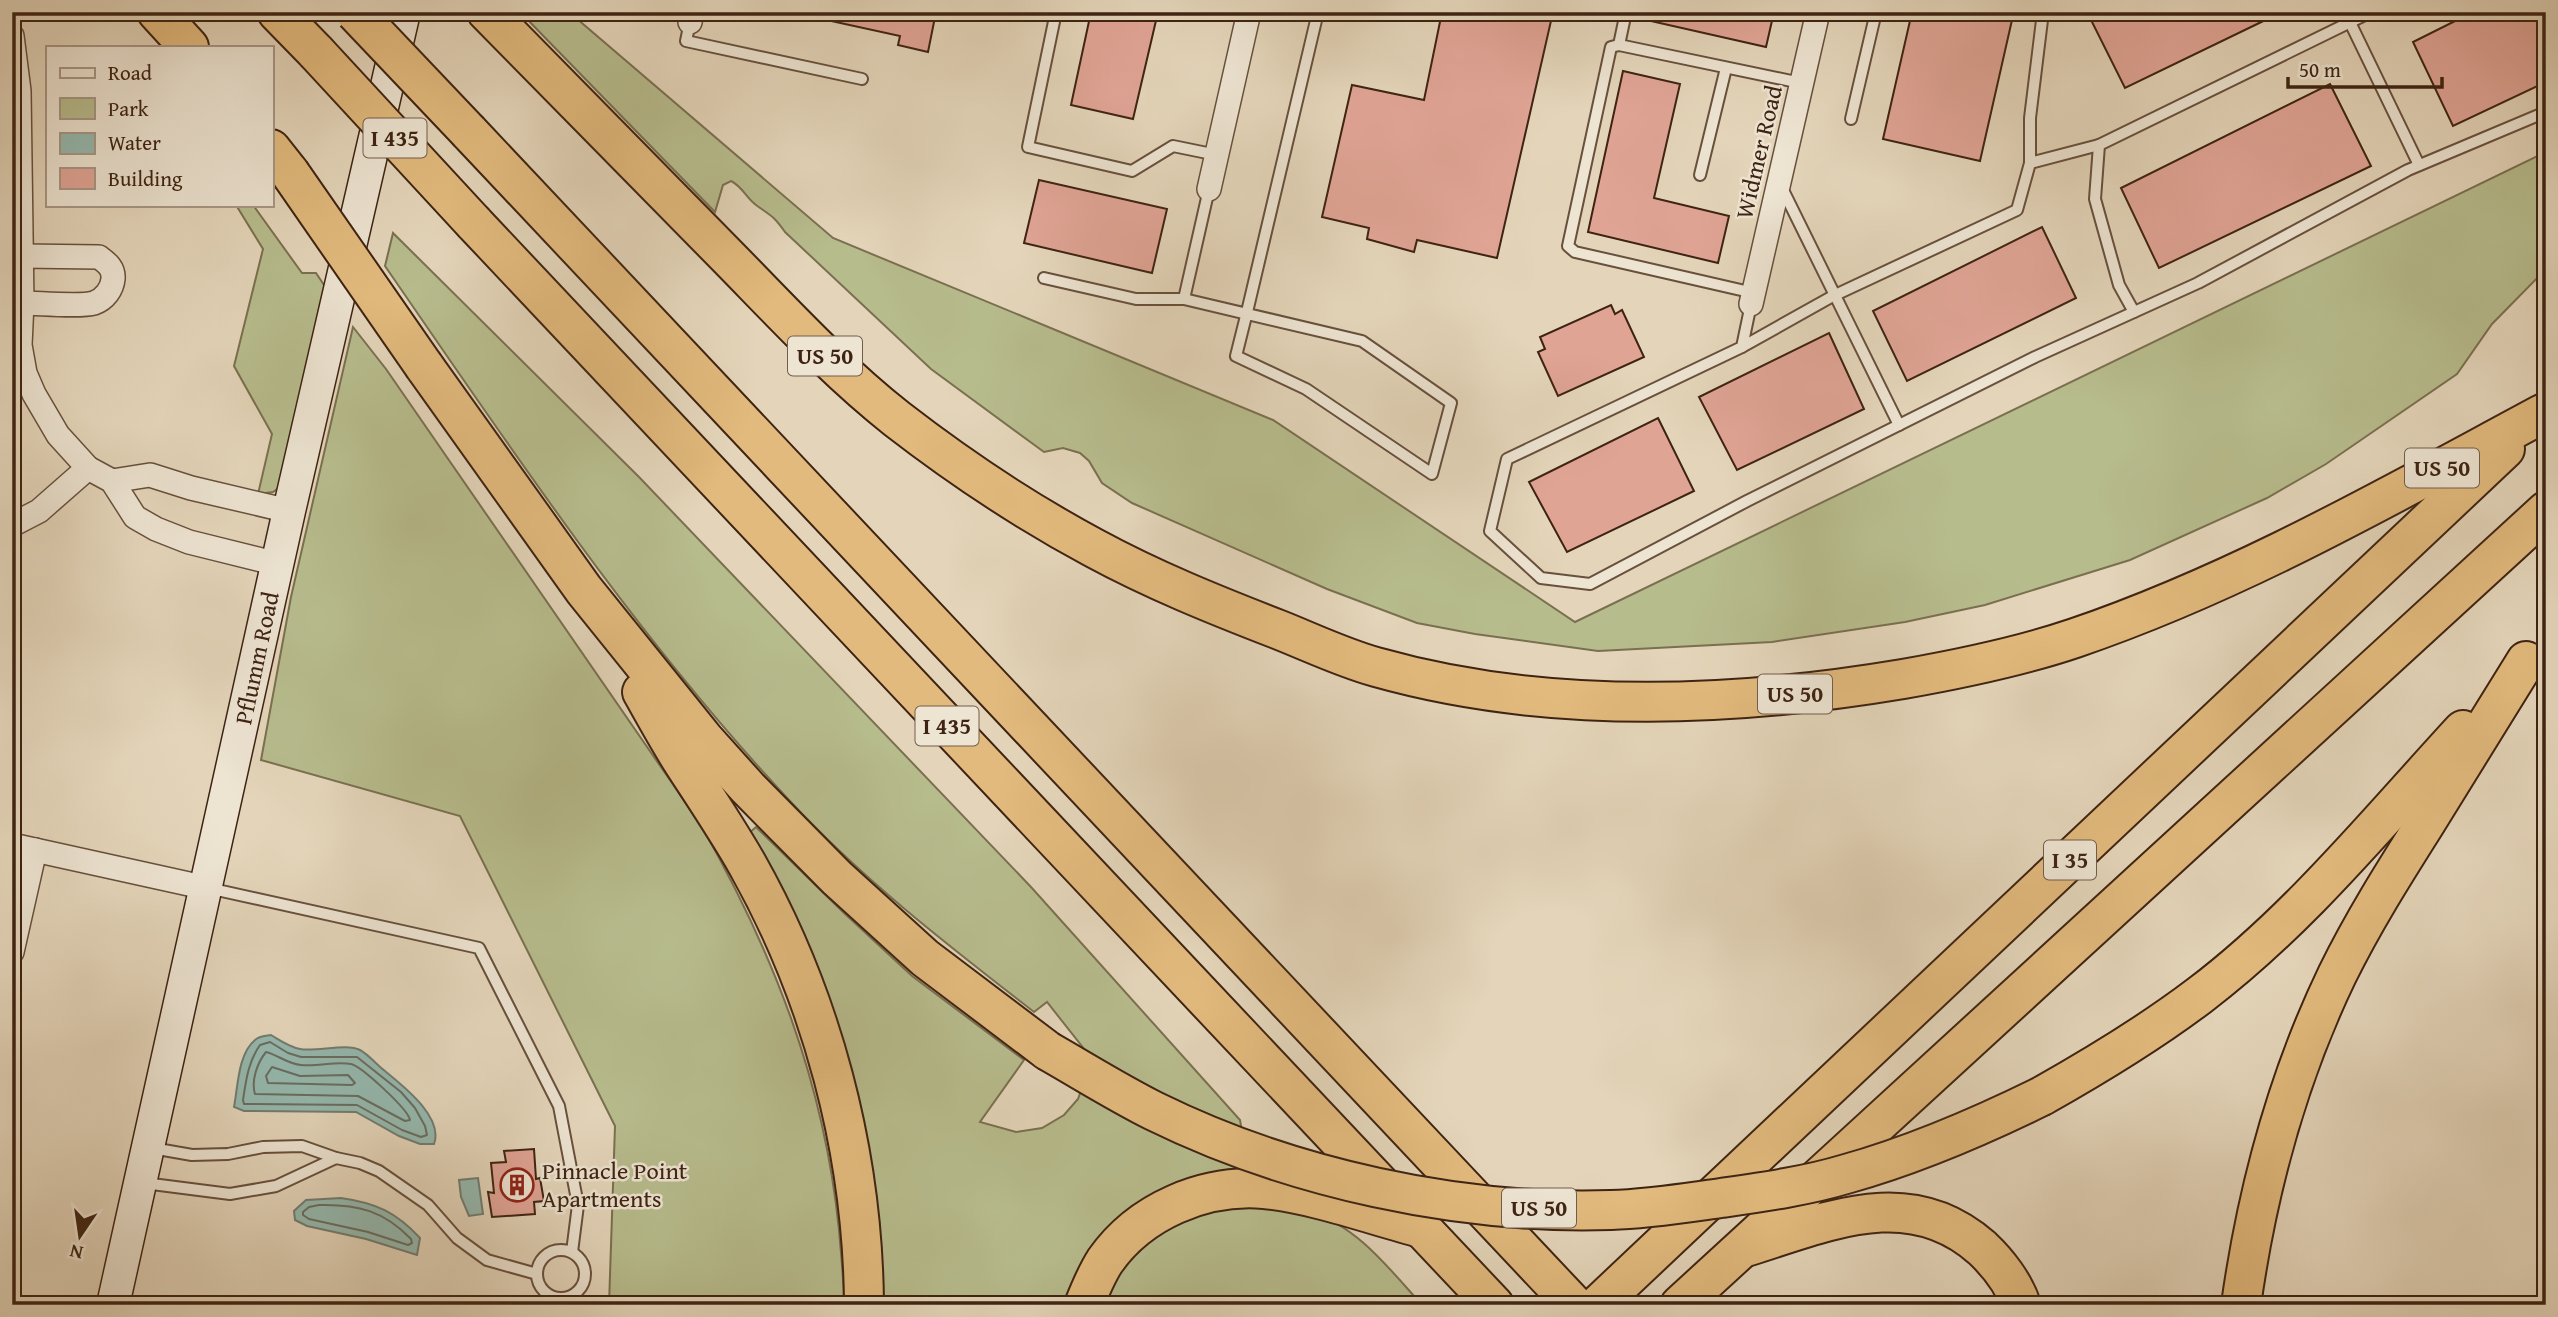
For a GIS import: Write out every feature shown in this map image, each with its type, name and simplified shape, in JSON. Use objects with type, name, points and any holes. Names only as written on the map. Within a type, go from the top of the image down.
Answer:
[{"type":"highway","points":[[157,12],[188,46]]},
{"type":"highway","name":"I 435","points":[[277,12],[1483,1293]]},
{"type":"highway","name":"I 435","points":[[355,12],[1574,1305]]},
{"type":"highway","name":"US 50","points":[[487,13],[803,334],[894,416],[946,454],[1038,516],[1098,551],[1161,581],[1371,666],[1423,678],[1542,697],[1668,702],[1786,695],[1944,672],[2068,640],[2211,586],[2289,550],[2544,413]]},
{"type":"highway","name":"US 50","points":[[281,161],[584,590],[704,739],[837,878],[925,958],[1048,1051],[1143,1105],[1199,1131],[1304,1169],[1355,1183],[1479,1203],[1611,1210],[1758,1193],[1844,1175],[1917,1151],[1982,1125],[2103,1062],[2202,994],[2316,889],[2536,651]]},
{"type":"highway","name":"I 35","points":[[1598,1305],[2544,413]]},
{"type":"highway","name":"I 35","points":[[1680,1305],[2546,511]]},
{"type":"highway","points":[[584,590],[680,759],[748,865],[798,971],[828,1059],[841,1109],[858,1208],[864,1268],[864,1305]]},
{"type":"highway","points":[[2241,1305],[2251,1238],[2281,1117],[2308,1042],[2332,987],[2375,904],[2536,651]]},
{"type":"highway","points":[[1084,1305],[1106,1261],[1124,1239],[1147,1220],[1195,1196],[1242,1189],[1288,1193],[1420,1228]]},
{"type":"highway","points":[[1739,1249],[1839,1218],[1868,1212],[1915,1214],[1953,1227],[1972,1240],[1992,1258],[2005,1275],[2021,1305]]},
{"type":"main road","name":"Pflumm Road","points":[[113,1305],[289,511],[404,12]]},
{"type":"street","points":[[1209,189],[1249,12]]},
{"type":"street","name":"Widmer Road","points":[[1753,298],[1818,12]]},
{"type":"street","points":[[12,36],[19,92],[22,303],[20,345],[34,394],[58,435],[88,468],[112,481],[135,517],[189,542],[278,564]]},
{"type":"street","points":[[21,256],[99,257],[114,272],[112,286],[105,296],[93,303],[22,303]]},
{"type":"street","points":[[12,525],[40,511],[88,468]]},
{"type":"street","points":[[112,481],[150,474],[191,488],[289,511]]},
{"type":"street","points":[[12,845],[207,888]]},
{"type":"street","points":[[12,952],[35,850]]},
{"type":"lane","points":[[1056,12],[1028,147],[1132,171],[1173,146],[1217,156]]},
{"type":"lane","points":[[1044,278],[1136,299],[1184,299],[1247,312],[1362,341],[1451,403],[1432,474],[1306,389],[1236,356],[1247,312],[1318,12]]},
{"type":"lane","points":[[1619,45],[1626,12]]},
{"type":"lane","points":[[1851,119],[1876,12]]},
{"type":"lane","points":[[2043,12],[2030,118],[2030,163],[2017,210],[1833,296],[1742,347],[1507,459],[1489,531],[1541,578],[1590,584],[2035,357],[2198,283],[2419,165],[2546,112]]},
{"type":"lane","points":[[2030,163],[2099,145],[2348,17],[2371,12]]},
{"type":"lane","points":[[691,17],[686,41],[862,79]]},
{"type":"lane","points":[[2348,17],[2419,165]]},
{"type":"lane","points":[[1742,347],[1753,298],[1575,252],[1568,246],[1611,47],[1619,45],[1801,83]]},
{"type":"lane","points":[[1700,175],[1726,68]]},
{"type":"lane","points":[[2099,145],[2095,199],[2119,285],[2134,312]]},
{"type":"lane","points":[[1779,182],[1899,425]]},
{"type":"lane","points":[[1184,299],[1209,189]]},
{"type":"lane","points":[[207,888],[479,948],[559,1106],[578,1205],[572,1252]]},
{"type":"lane","points":[[150,1147],[192,1155],[229,1154],[263,1147],[302,1146],[379,1171],[428,1205],[457,1238],[487,1260],[537,1274]]},
{"type":"lane","points":[[142,1183],[181,1190],[230,1194],[276,1186],[336,1158]]},
{"type":"lane","points":[[556,1250],[572,1252],[583,1264],[584,1283],[570,1301],[552,1297],[538,1282],[537,1274],[542,1259],[556,1250]]},
{"type":"green space","points":[[520,12],[569,12],[833,238],[1273,420],[1575,622],[2546,152],[2546,269],[2492,324],[2457,374],[2326,464],[2267,498],[2130,560],[1985,605],[1905,622],[1772,642],[1598,651],[1417,623],[1327,589],[1132,503],[1102,483],[1089,461],[1080,453],[1063,448],[1044,452],[931,369],[735,183],[731,181],[723,185],[715,212]]},
{"type":"green space","points":[[237,206],[254,206],[302,273],[316,273],[330,294],[280,487],[273,492],[258,494],[272,434],[234,366],[263,249]]},
{"type":"green space","points":[[393,233],[639,477],[1031,887],[1240,1120],[1249,1171],[1204,1179],[1071,1305],[879,1305],[749,833],[756,827],[912,976],[1024,1060],[980,1122],[1016,1132],[1042,1128],[1064,1115],[1078,1099],[1092,1059],[1047,1002],[1034,1012],[877,885],[818,830],[734,738],[680,674],[577,541],[385,266]]},
{"type":"green space","points":[[353,327],[386,369],[701,825],[727,873],[773,971],[808,1071],[832,1175],[844,1305],[609,1305],[615,1126],[460,816],[261,760],[291,597]]},
{"type":"green space","points":[[1240,1204],[1310,1213],[1327,1218],[1372,1250],[1422,1305],[1100,1305],[1112,1274],[1170,1220]]},
{"type":"water","points":[[271,1035],[300,1049],[347,1047],[363,1052],[402,1085],[428,1113],[436,1134],[434,1144],[420,1144],[399,1136],[356,1112],[244,1111],[234,1107],[245,1053],[257,1039]]},
{"type":"water","points":[[478,1178],[483,1214],[469,1216],[461,1197],[459,1180]]},
{"type":"water","points":[[341,1198],[375,1206],[402,1221],[420,1238],[417,1255],[366,1239],[307,1226],[295,1220],[294,1211],[306,1200]]},
{"type":"building","points":[[823,12],[936,12],[928,52],[898,45],[900,36],[822,19]]},
{"type":"building","points":[[1091,12],[1158,12],[1133,119],[1071,105]]},
{"type":"building","points":[[1442,12],[1553,12],[1497,258],[1417,240],[1414,252],[1367,239],[1369,228],[1322,217],[1352,85],[1424,100]]},
{"type":"building","points":[[1643,12],[1774,12],[1766,47],[1642,19]]},
{"type":"building","points":[[1912,12],[1995,12],[1994,16],[2012,20],[1980,161],[1883,139]]},
{"type":"building","points":[[2106,12],[2282,12],[2125,88],[2091,20]]},
{"type":"building","points":[[2473,12],[2546,12],[2546,82],[2453,126],[2413,42]]},
{"type":"building","points":[[1623,71],[1680,84],[1654,198],[1729,216],[1718,263],[1588,232]]},
{"type":"building","points":[[2330,84],[2371,166],[2159,268],[2121,188]]},
{"type":"building","points":[[1039,180],[1167,209],[1152,273],[1024,243]]},
{"type":"building","points":[[2042,227],[2076,298],[1907,381],[1873,311]]},
{"type":"building","points":[[1611,305],[1615,314],[1622,310],[1644,357],[1558,396],[1538,352],[1545,349],[1540,337]]},
{"type":"building","points":[[1829,333],[1864,409],[1737,470],[1699,397]]},
{"type":"building","points":[[1658,418],[1694,491],[1567,552],[1529,482]]},
{"type":"building","name":"Pinnacle Point Apartments","points":[[534,1149],[536,1179],[540,1178],[544,1201],[534,1202],[535,1214],[492,1217],[488,1192],[494,1193],[491,1163],[506,1162],[504,1151]]},
{"type":"place","name":"Pinnacle Point Apartments","points":[[517,1185]]}]
